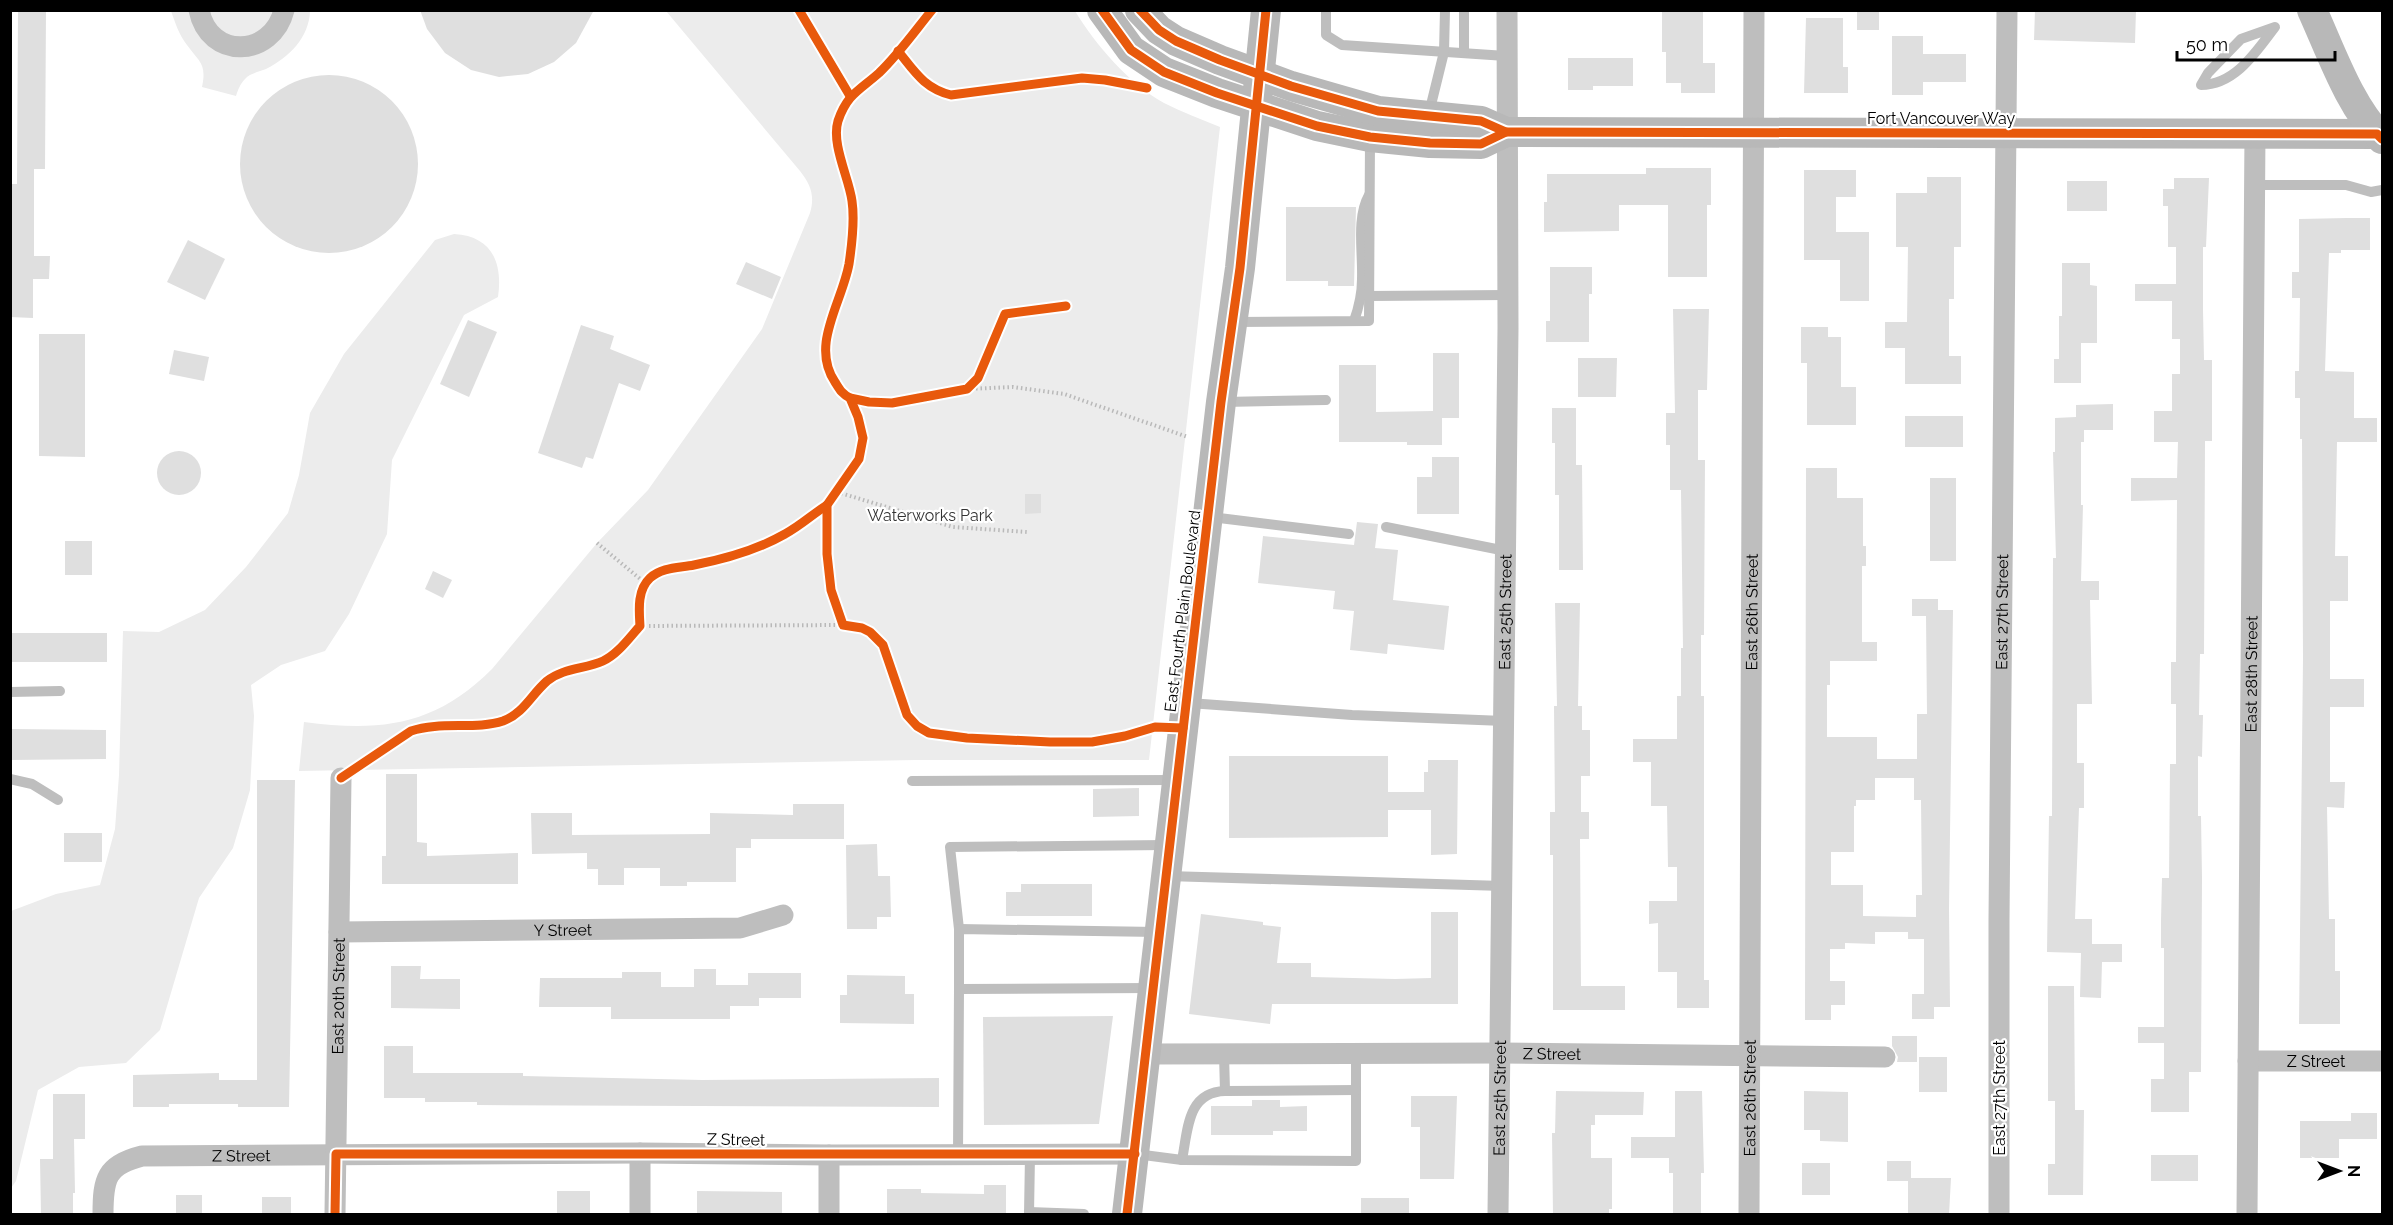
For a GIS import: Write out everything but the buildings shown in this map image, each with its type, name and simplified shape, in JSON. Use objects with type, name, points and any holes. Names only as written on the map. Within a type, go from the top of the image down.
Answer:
[{"type":"street","points":[[199,10],[208,32],[220,42],[234,47],[248,47],[274,34],[281,22],[284,10]]},
{"type":"street","name":"Fort Vancouver Way","points":[[1102,10],[1131,50],[1146,62],[1180,80],[1317,126],[1370,137],[1430,143],[1481,144],[1506,132]]},
{"type":"street","name":"Fort Vancouver Way","points":[[1140,10],[1159,30],[1176,41],[1260,75],[1378,111],[1481,121],[1506,132],[2380,136]]},
{"type":"street","name":"East Fourth Plain Boulevard","points":[[1127,1215],[1207,517],[1240,268],[1266,10]]},
{"type":"street","name":"East 25th Street","points":[[1498,1215],[1508,295],[1507,10]]},
{"type":"street","name":"East 26th Street","points":[[1749,1215],[1754,10]]},
{"type":"street","name":"East 27th Street","points":[[2000,1215],[2007,10]]},
{"type":"street","points":[[2312,10],[2355,103],[2380,136]]},
{"type":"street","name":"East 28th Street","points":[[2247,1215],[2255,134]]},
{"type":"street","name":"East 20th Street","points":[[335,1215],[341,778]]},
{"type":"street","name":"Y Street","points":[[339,932],[740,928],[783,915]]},
{"type":"street","name":"Z Street","points":[[1147,1054],[1501,1053],[1885,1057]]},
{"type":"street","name":"Z Street","points":[[2248,1061],[2382,1061]]},
{"type":"street","points":[[640,1153],[640,1215]]},
{"type":"street","name":"Z Street","points":[[103,1215],[103,1197],[109,1172],[123,1161],[142,1156],[640,1153],[1135,1154]]},
{"type":"street","points":[[829,1155],[829,1215]]},
{"type":"lane","points":[[1326,10],[1326,35],[1342,45],[1506,56]]},
{"type":"lane","points":[[1428,117],[1444,52],[1445,10]]},
{"type":"lane","points":[[1464,10],[1464,53]]},
{"type":"lane","points":[[2275,27],[2256,52],[2228,79],[2215,85],[2201,85],[2208,73],[2241,39],[2275,27]]},
{"type":"lane","points":[[1232,322],[1370,321],[1370,137]]},
{"type":"lane","points":[[2255,185],[2346,185],[2371,192],[2382,190]]},
{"type":"lane","points":[[1354,321],[1360,302],[1362,280],[1362,207],[1370,192]]},
{"type":"lane","points":[[1370,296],[1508,295]]},
{"type":"lane","points":[[1221,402],[1326,400]]},
{"type":"lane","points":[[1207,517],[1349,534]]},
{"type":"lane","points":[[1386,528],[1506,551]]},
{"type":"lane","points":[[10,692],[60,691]]},
{"type":"lane","points":[[1186,703],[1352,715],[1504,722]]},
{"type":"lane","points":[[10,779],[32,784],[58,800]]},
{"type":"lane","points":[[912,781],[1177,780]]},
{"type":"lane","points":[[958,1155],[959,929],[950,847],[1170,845]]},
{"type":"lane","points":[[1167,876],[1503,885]]},
{"type":"lane","points":[[959,929],[1160,932]]},
{"type":"lane","points":[[959,989],[1154,988]]},
{"type":"lane","points":[[1135,1154],[1182,1160],[1356,1161],[1356,1053]]},
{"type":"lane","points":[[1224,1054],[1225,1091]]},
{"type":"lane","points":[[1182,1160],[1190,1117],[1198,1101],[1207,1094],[1225,1091],[1356,1090]]},
{"type":"lane","points":[[1030,1155],[1029,1214],[1084,1215]]},
{"type":"path","points":[[967,389],[978,378]]},
{"type":"path","points":[[956,391],[1013,387],[1064,394],[1188,436]]},
{"type":"path","points":[[837,492],[953,527],[1027,532]]},
{"type":"path","points":[[597,543],[646,584]]},
{"type":"path","points":[[639,615],[640,626]]},
{"type":"path","points":[[632,634],[640,626],[845,622]]},
{"type":"green space","points":[[171,11],[310,11],[306,30],[296,46],[282,59],[247,77],[240,85],[236,96],[202,87],[201,63],[182,37]]},
{"type":"green space","name":"Waterworks Park","points":[[666,11],[1075,11],[1103,50],[1138,85],[1164,103],[1220,127],[1149,760],[916,760],[299,771],[304,722],[358,726],[406,721],[449,703],[471,688],[492,669],[597,543],[648,490],[762,329],[810,213],[811,191],[800,171]]},
{"type":"green space","points":[[454,234],[478,240],[492,254],[499,273],[498,297],[464,315],[392,460],[387,534],[349,614],[325,651],[281,665],[251,685],[254,716],[250,790],[233,848],[199,898],[160,1030],[126,1063],[79,1067],[38,1090],[16,1181],[11,1188],[11,911],[56,894],[100,885],[115,829],[119,775],[123,631],[159,632],[205,610],[246,567],[288,513],[299,475],[310,413],[344,354],[435,240]]},
{"type":"cycle path","points":[[799,10],[850,96]]},
{"type":"cycle path","points":[[932,10],[900,51],[850,98],[836,130],[852,201],[853,224],[849,264],[830,324],[826,353],[828,368],[841,392],[850,398],[863,438],[859,459],[827,505],[827,554],[831,590],[843,625],[862,628],[870,632],[883,645],[907,715],[917,726],[929,733],[967,738],[1092,742],[1125,736],[1155,727],[1183,728]]},
{"type":"cycle path","points":[[1102,10],[1131,50],[1164,72],[1217,93],[1317,126],[1370,137],[1430,143],[1481,144],[1506,132]]},
{"type":"cycle path","points":[[1140,10],[1159,30],[1176,41],[1291,86],[1378,111],[1481,121],[1506,132],[2377,134],[2382,139]]},
{"type":"cycle path","points":[[1127,1214],[1221,402],[1240,268],[1266,10]]},
{"type":"cycle path","points":[[898,51],[927,84],[951,95],[1082,78],[1147,88]]},
{"type":"cycle path","points":[[850,398],[892,403],[967,389],[978,378],[1005,314],[1066,306]]},
{"type":"cycle path","points":[[341,778],[411,731],[434,726],[492,724],[510,718],[553,677],[603,661],[618,650],[640,626],[641,594],[646,583],[655,574],[671,568],[729,557],[763,545],[791,531],[827,505]]},
{"type":"cycle path","points":[[335,1214],[336,1154],[1135,1154]]}]
